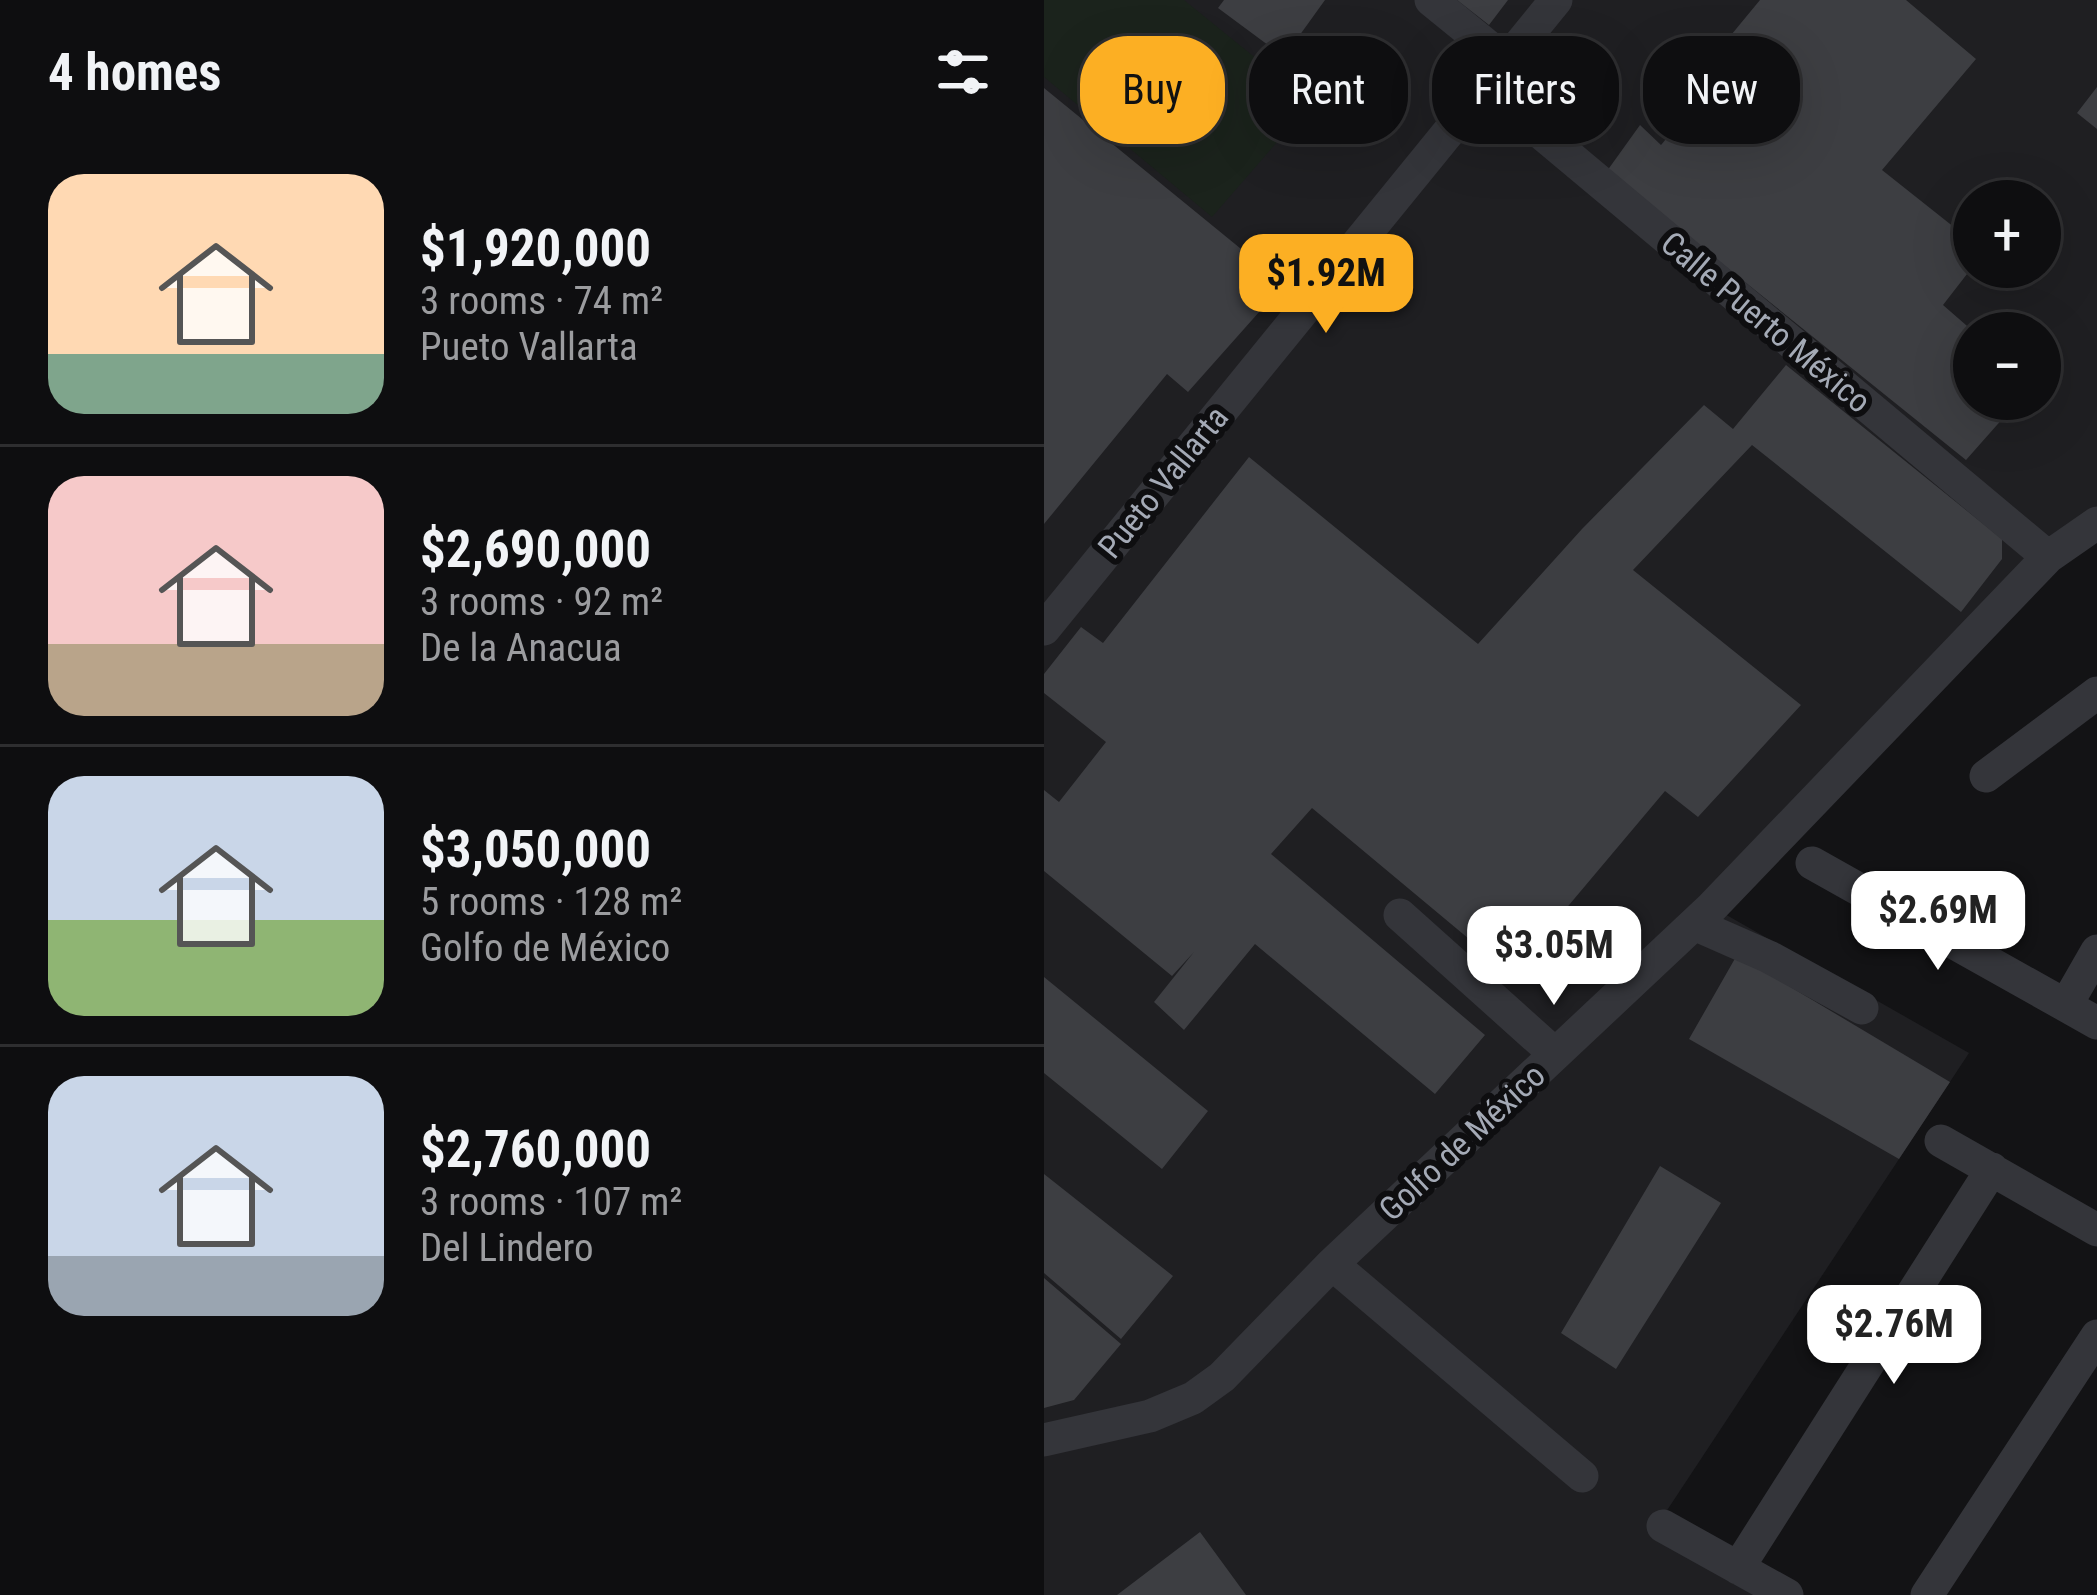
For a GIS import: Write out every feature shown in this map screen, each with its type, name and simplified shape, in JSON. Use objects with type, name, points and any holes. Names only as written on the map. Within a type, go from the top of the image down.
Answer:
[{"type":"street","name":"Calle Puerto México","points":[[1432,0],[1464,36]]},
{"type":"street","name":"Pueto Vallarta","points":[[1526,36],[1556,0]]},
{"type":"street","name":"Pueto Vallarta","points":[[1044,629],[1438,144]]},
{"type":"street","name":"Calle Puerto México","points":[[1577,144],[2048,557]]},
{"type":"street","name":"Golfo de México","points":[[1044,1440],[1150,1416],[1192,1399],[1222,1378],[1332,1264],[1694,924],[2048,557],[2097,523]]},
{"type":"street","points":[[1986,776],[2097,693]]},
{"type":"street","points":[[1813,863],[2097,1022]]},
{"type":"street","points":[[1400,915],[1555,1054]]},
{"type":"street","points":[[1694,924],[1769,957],[1862,1008]]},
{"type":"street","points":[[2066,1005],[2097,951]]},
{"type":"street","points":[[1941,1141],[2097,1230]]},
{"type":"street","points":[[1738,1568],[1992,1169]]},
{"type":"street","points":[[1332,1264],[1582,1476]]},
{"type":"street","points":[[1928,1595],[2097,1336]]},
{"type":"street","points":[[1664,1526],[1787,1595]]},
{"type":"shaded area","points":[[1044,0],[2097,0],[2097,508],[1716,909],[1969,1053],[1656,1527],[1772,1595],[1044,1595]]},
{"type":"shaded area","points":[[1044,0],[1184,0],[1249,53],[1249,144],[1275,144],[1212,217],[1124,144],[1225,144],[1225,36],[1080,36],[1080,107],[1044,77]]},
{"type":"building","points":[[1224,0],[1325,0],[1299,36],[1256,36],[1218,8]]},
{"type":"building","points":[[1457,0],[1508,0],[1489,25]]},
{"type":"building","points":[[1760,0],[1906,0],[1976,59],[1882,170],[1953,226],[1956,288],[1943,305],[1953,314],[1953,420],[2001,420],[1966,460],[1607,171],[1640,125],[1643,144],[1800,144],[1800,36],[1730,36]]},
{"type":"building","points":[[2097,87],[2097,129],[2077,113]]},
{"type":"building","points":[[1044,88],[1080,117],[1080,144],[1113,144],[1284,284],[1188,392],[1167,374],[1044,524]]},
{"type":"building","points":[[1786,365],[2002,539],[2002,559],[1961,612],[1752,445],[1633,570],[1801,705],[1698,817],[1665,791],[1511,974],[1312,808],[1271,854],[1485,1035],[1435,1094],[1255,944],[1184,1030],[1154,1002],[1194,952],[1172,976],[1044,871],[1044,790],[1059,802],[1106,742],[1044,693],[1044,674],[1081,627],[1103,643],[1249,457],[1478,644],[1704,405],[1733,429]]},
{"type":"building","points":[[1737,955],[1950,1082],[1899,1159],[1689,1039]]},
{"type":"building","points":[[1044,977],[1208,1111],[1162,1169],[1044,1073]]},
{"type":"building","points":[[1660,1166],[1721,1203],[1616,1369],[1561,1333]]},
{"type":"building","points":[[1044,1174],[1173,1276],[1121,1339],[1044,1273]]},
{"type":"building","points":[[1044,1278],[1121,1344],[1074,1400],[1044,1408]]},
{"type":"building","points":[[1200,1532],[1246,1595],[1117,1595]]}]
